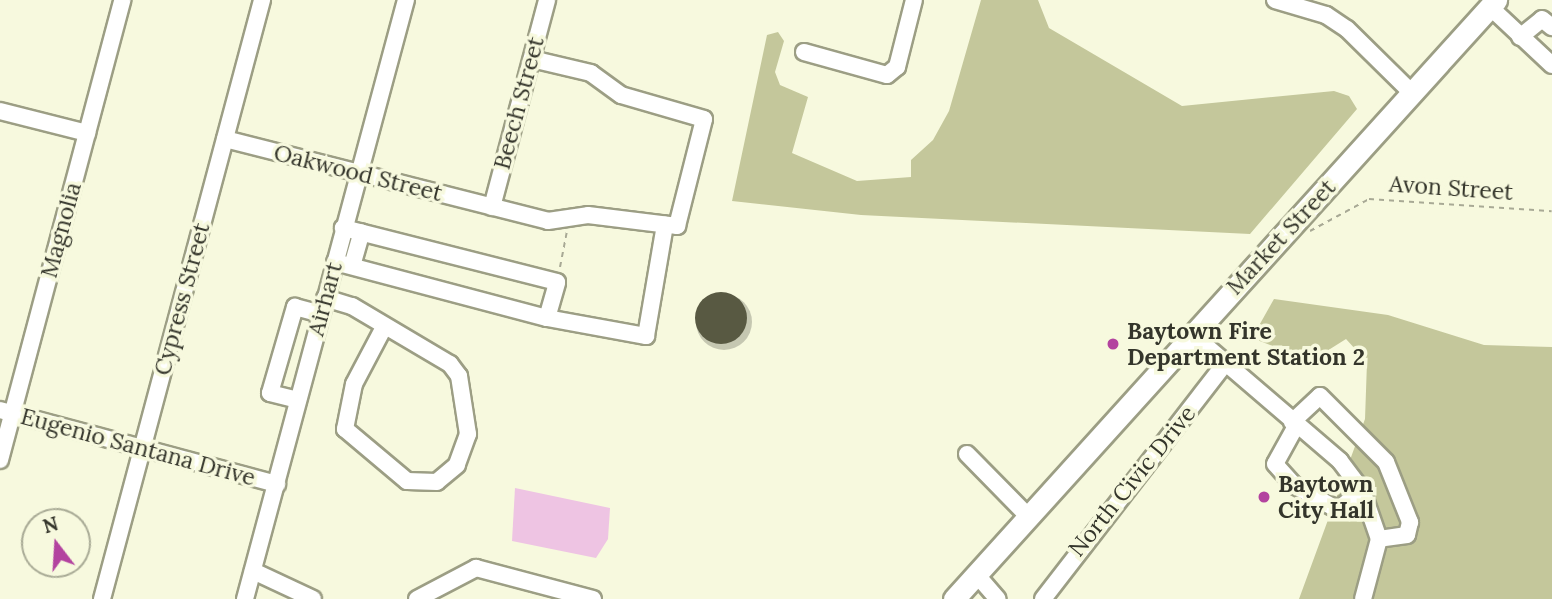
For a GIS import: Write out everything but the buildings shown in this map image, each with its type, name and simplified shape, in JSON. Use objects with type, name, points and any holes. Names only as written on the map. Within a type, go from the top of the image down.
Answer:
[{"type":"main road","name":"Market Street","points":[[954,599],[1493,3]]},
{"type":"street","name":"Magnolia","points":[[0,460],[6,412],[87,133],[122,0]]},
{"type":"street","name":"Cypress Street","points":[[102,599],[262,0]]},
{"type":"street","name":"Airhart","points":[[245,599],[406,0]]},
{"type":"street","name":"Beech Street","points":[[492,207],[547,0]]},
{"type":"street","points":[[804,52],[887,75],[897,67],[914,0]]},
{"type":"street","points":[[1275,0],[1336,22],[1413,94]]},
{"type":"street","points":[[1493,3],[1520,37],[1552,65]]},
{"type":"street","points":[[1520,37],[1539,20],[1552,27]]},
{"type":"street","points":[[335,262],[547,318],[646,336],[665,225],[677,226],[704,119],[621,95],[591,73],[531,60]]},
{"type":"street","points":[[0,111],[87,133]]},
{"type":"street","name":"Oakwood Street","points":[[225,139],[357,175],[548,221],[570,218],[665,225]]},
{"type":"street","points":[[343,228],[557,282],[547,318]]},
{"type":"street","points":[[352,266],[362,232]]},
{"type":"street","points":[[298,400],[270,393],[295,307],[352,306],[383,329],[450,364],[466,392],[463,454],[438,482],[407,481],[345,429],[354,384],[383,329]]},
{"type":"street","points":[[1192,334],[1224,365],[1340,461],[1362,490],[1379,539],[1363,599]]},
{"type":"street","name":"North Civic Drive","points":[[1043,599],[1224,365]]},
{"type":"street","points":[[1362,490],[1338,510],[1294,485],[1275,464],[1294,424],[1320,396],[1386,462],[1410,522],[1407,535],[1379,539]]},
{"type":"street","name":"Eugenio Santana Drive","points":[[6,412],[277,484]]},
{"type":"street","points":[[967,454],[1028,516]]},
{"type":"street","points":[[417,599],[476,568],[593,599]]},
{"type":"street","points":[[253,571],[313,599]]},
{"type":"street","points":[[976,574],[998,599]]},
{"type":"path","name":"Avon Street","points":[[1304,234],[1369,199],[1552,211]]},
{"type":"path","points":[[557,282],[570,218]]},
{"type":"green space","points":[[981,0],[1038,0],[1049,28],[1182,106],[1334,91],[1349,96],[1357,109],[1250,234],[861,215],[732,201],[767,35],[778,32],[784,41],[775,72],[780,85],[808,97],[792,153],[857,181],[911,177],[911,160],[933,140],[949,111]]},
{"type":"green space","points":[[1274,299],[1388,315],[1484,345],[1552,347],[1552,599],[1299,599],[1365,419],[1367,362],[1346,339],[1311,361],[1252,338]]},
{"type":"shaded area","points":[[515,488],[610,508],[608,539],[596,558],[512,541]]},
{"type":"place","name":"Baytown Fire Department Station 2","points":[[1113,344]]},
{"type":"place","name":"Baytown City Hall","points":[[1264,497]]}]
